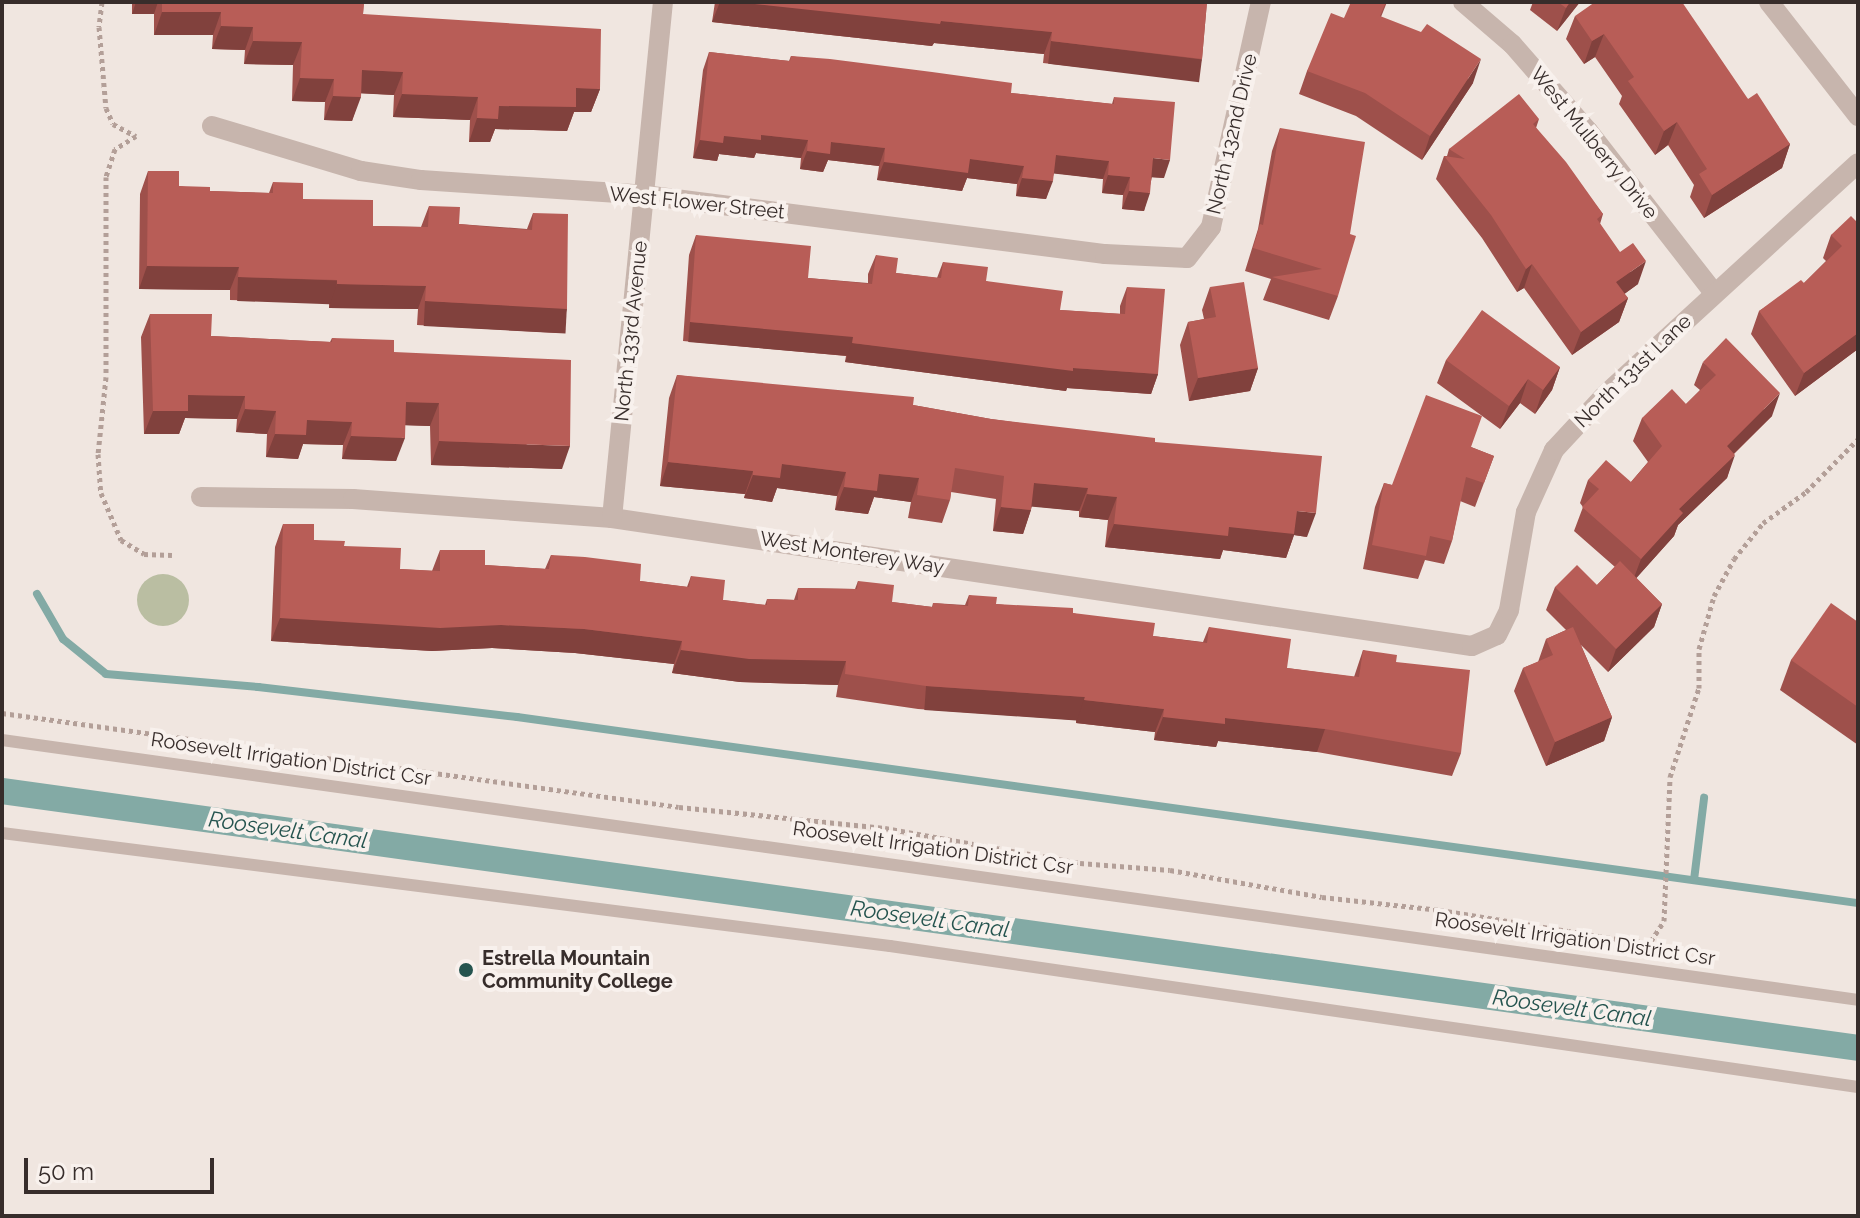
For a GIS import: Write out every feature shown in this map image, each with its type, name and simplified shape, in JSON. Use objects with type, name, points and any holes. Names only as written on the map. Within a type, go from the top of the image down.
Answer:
[{"type":"street","name":"North 133rd Avenue","points":[[612,518],[663,2]]},
{"type":"street","name":"North 132nd Drive","points":[[1187,258],[1211,227],[1261,2]]},
{"type":"street","name":"West Mulberry Drive","points":[[1463,2],[1512,44],[1588,131],[1714,293]]},
{"type":"street","points":[[1769,2],[1858,116]]},
{"type":"street","name":"West Flower Street","points":[[212,126],[361,171],[421,180],[644,195],[1105,254],[1187,258]]},
{"type":"street","name":"North 131st Lane","points":[[1497,635],[1509,610],[1526,512],[1554,450],[1607,393],[1858,163]]},
{"type":"street","name":"West Monterey Way","points":[[201,497],[353,499],[612,518],[1472,646],[1497,635]]},
{"type":"lane","name":"Roosevelt Irrigation District Csr","points":[[2,740],[1858,1000]]},
{"type":"lane","points":[[2,833],[890,946],[1858,1087]]},
{"type":"path","points":[[102,2],[99,27],[106,108],[113,124],[136,136],[115,149],[106,177],[106,377],[98,454],[101,493],[121,540],[144,554],[172,555]]},
{"type":"path","points":[[2,713],[679,807],[885,828],[1080,863],[1170,870],[1322,897],[1440,910],[1636,942],[1651,941],[1664,921],[1670,777],[1699,688],[1699,649],[1714,596],[1734,559],[1763,523],[1806,492],[1858,439]]},
{"type":"green space","points":[[163,574],[182,581],[189,600],[182,619],[163,626],[144,619],[137,600],[144,581]]},
{"type":"building","points":[[162,2],[364,2],[363,14],[601,29],[600,89],[576,88],[576,107],[499,106],[498,119],[477,118],[478,97],[402,94],[403,72],[362,70],[361,97],[333,96],[334,79],[300,78],[302,42],[253,41],[253,27],[221,26],[221,12],[162,12]]},
{"type":"building","points":[[736,2],[1207,2],[1202,59],[1051,41],[1052,32],[941,21],[940,24]]},
{"type":"building","points":[[1351,2],[1386,2],[1380,16],[1421,32],[1427,24],[1481,59],[1430,136],[1365,93],[1307,71],[1331,13],[1344,18]]},
{"type":"building","points":[[1595,2],[1682,2],[1748,99],[1757,93],[1790,144],[1712,195],[1699,174],[1707,169],[1677,122],[1664,131],[1628,81],[1634,77],[1604,34],[1592,41],[1575,16]]},
{"type":"building","points":[[709,52],[790,61],[791,56],[830,59],[932,72],[1012,83],[1011,93],[1114,104],[1114,97],[1175,102],[1170,160],[1153,158],[1150,193],[1129,191],[1130,177],[1108,175],[1109,161],[1056,155],[1053,181],[1022,178],[1024,166],[970,159],[968,173],[884,162],[885,148],[831,142],[830,154],[807,151],[808,140],[761,135],[761,140],[724,136],[723,143],[700,140]]},
{"type":"building","points":[[1519,94],[1539,119],[1533,124],[1566,162],[1603,214],[1597,219],[1620,252],[1633,243],[1646,261],[1616,282],[1628,298],[1581,332],[1532,264],[1526,269],[1491,215],[1444,156],[1465,159],[1449,149]]},
{"type":"building","points":[[1280,128],[1365,142],[1350,234],[1356,236],[1338,296],[1272,277],[1322,269],[1253,248],[1260,224],[1263,225]]},
{"type":"building","points":[[148,171],[179,171],[179,186],[210,187],[210,191],[273,193],[273,182],[303,183],[303,199],[373,200],[373,226],[428,227],[429,206],[460,207],[459,224],[532,230],[533,213],[568,214],[567,309],[425,301],[426,286],[238,277],[239,267],[147,266]]},
{"type":"building","points":[[1851,216],[1858,223],[1858,333],[1804,373],[1759,311],[1801,280],[1804,283],[1842,246],[1831,235]]},
{"type":"building","points":[[696,235],[811,246],[808,278],[872,284],[876,255],[898,258],[896,273],[941,278],[943,262],[988,267],[986,281],[1063,291],[1060,310],[1125,314],[1127,287],[1165,289],[1158,374],[1073,368],[1073,371],[852,343],[853,337],[690,322]]},
{"type":"building","points":[[1244,282],[1258,368],[1198,378],[1188,322],[1216,317],[1210,287]]},
{"type":"building","points":[[1482,310],[1560,367],[1543,390],[1528,379],[1509,406],[1446,360]]},
{"type":"building","points":[[150,314],[212,314],[211,336],[332,342],[332,338],[394,340],[394,352],[571,360],[570,446],[439,441],[439,403],[406,402],[405,438],[351,436],[352,422],[307,420],[306,435],[275,434],[276,411],[245,409],[245,396],[188,395],[188,411],[153,411]]},
{"type":"building","points":[[1726,338],[1780,393],[1727,446],[1735,455],[1679,509],[1683,513],[1641,559],[1582,507],[1599,489],[1588,480],[1606,460],[1631,482],[1662,446],[1642,418],[1672,389],[1686,404],[1716,375],[1703,362]]},
{"type":"building","points":[[677,375],[914,397],[913,405],[991,419],[1155,438],[1155,442],[1322,456],[1316,513],[1297,511],[1294,534],[1229,527],[1228,536],[1114,524],[1117,497],[1087,494],[1088,488],[1034,483],[1031,510],[1001,507],[1004,476],[955,468],[950,500],[917,495],[919,478],[879,474],[877,491],[844,487],[846,472],[782,464],[780,478],[753,475],[753,471],[668,462]]},
{"type":"building","points":[[1426,395],[1482,416],[1471,447],[1494,456],[1484,483],[1466,477],[1452,541],[1430,536],[1426,556],[1372,545],[1384,483],[1392,485]]},
{"type":"building","points":[[283,524],[314,524],[314,540],[345,541],[344,546],[401,548],[400,569],[440,571],[440,550],[485,550],[485,565],[549,569],[551,555],[585,557],[641,564],[640,581],[689,587],[691,576],[725,580],[723,600],[767,605],[767,599],[798,600],[798,588],[857,589],[858,581],[894,585],[892,602],[933,607],[933,603],[968,606],[969,595],[997,597],[996,604],[1073,608],[1073,613],[1155,623],[1153,636],[1207,643],[1209,627],[1291,639],[1287,668],[1359,677],[1363,650],[1397,655],[1396,662],[1470,670],[1461,753],[1325,729],[1225,718],[1225,724],[1163,717],[1164,709],[1084,700],[1085,697],[926,686],[845,674],[846,661],[749,659],[681,650],[682,641],[584,629],[501,625],[440,628],[280,618]]},
{"type":"building","points":[[1620,561],[1662,604],[1616,649],[1555,587],[1577,565],[1597,585]]},
{"type":"building","points":[[1831,603],[1858,622],[1858,707],[1791,660]]},
{"type":"building","points":[[1573,627],[1612,717],[1555,742],[1523,668],[1553,655],[1546,639]]},
{"type":"waterway","points":[[37,594],[63,639],[106,674],[258,687],[517,717],[1858,903]]},
{"type":"waterway","name":"Roosevelt Canal","points":[[2,791],[1858,1048]]},
{"type":"waterway","points":[[1694,880],[1704,798]]},
{"type":"place","name":"Estrella Mountain Community College","points":[[466,970]]}]
